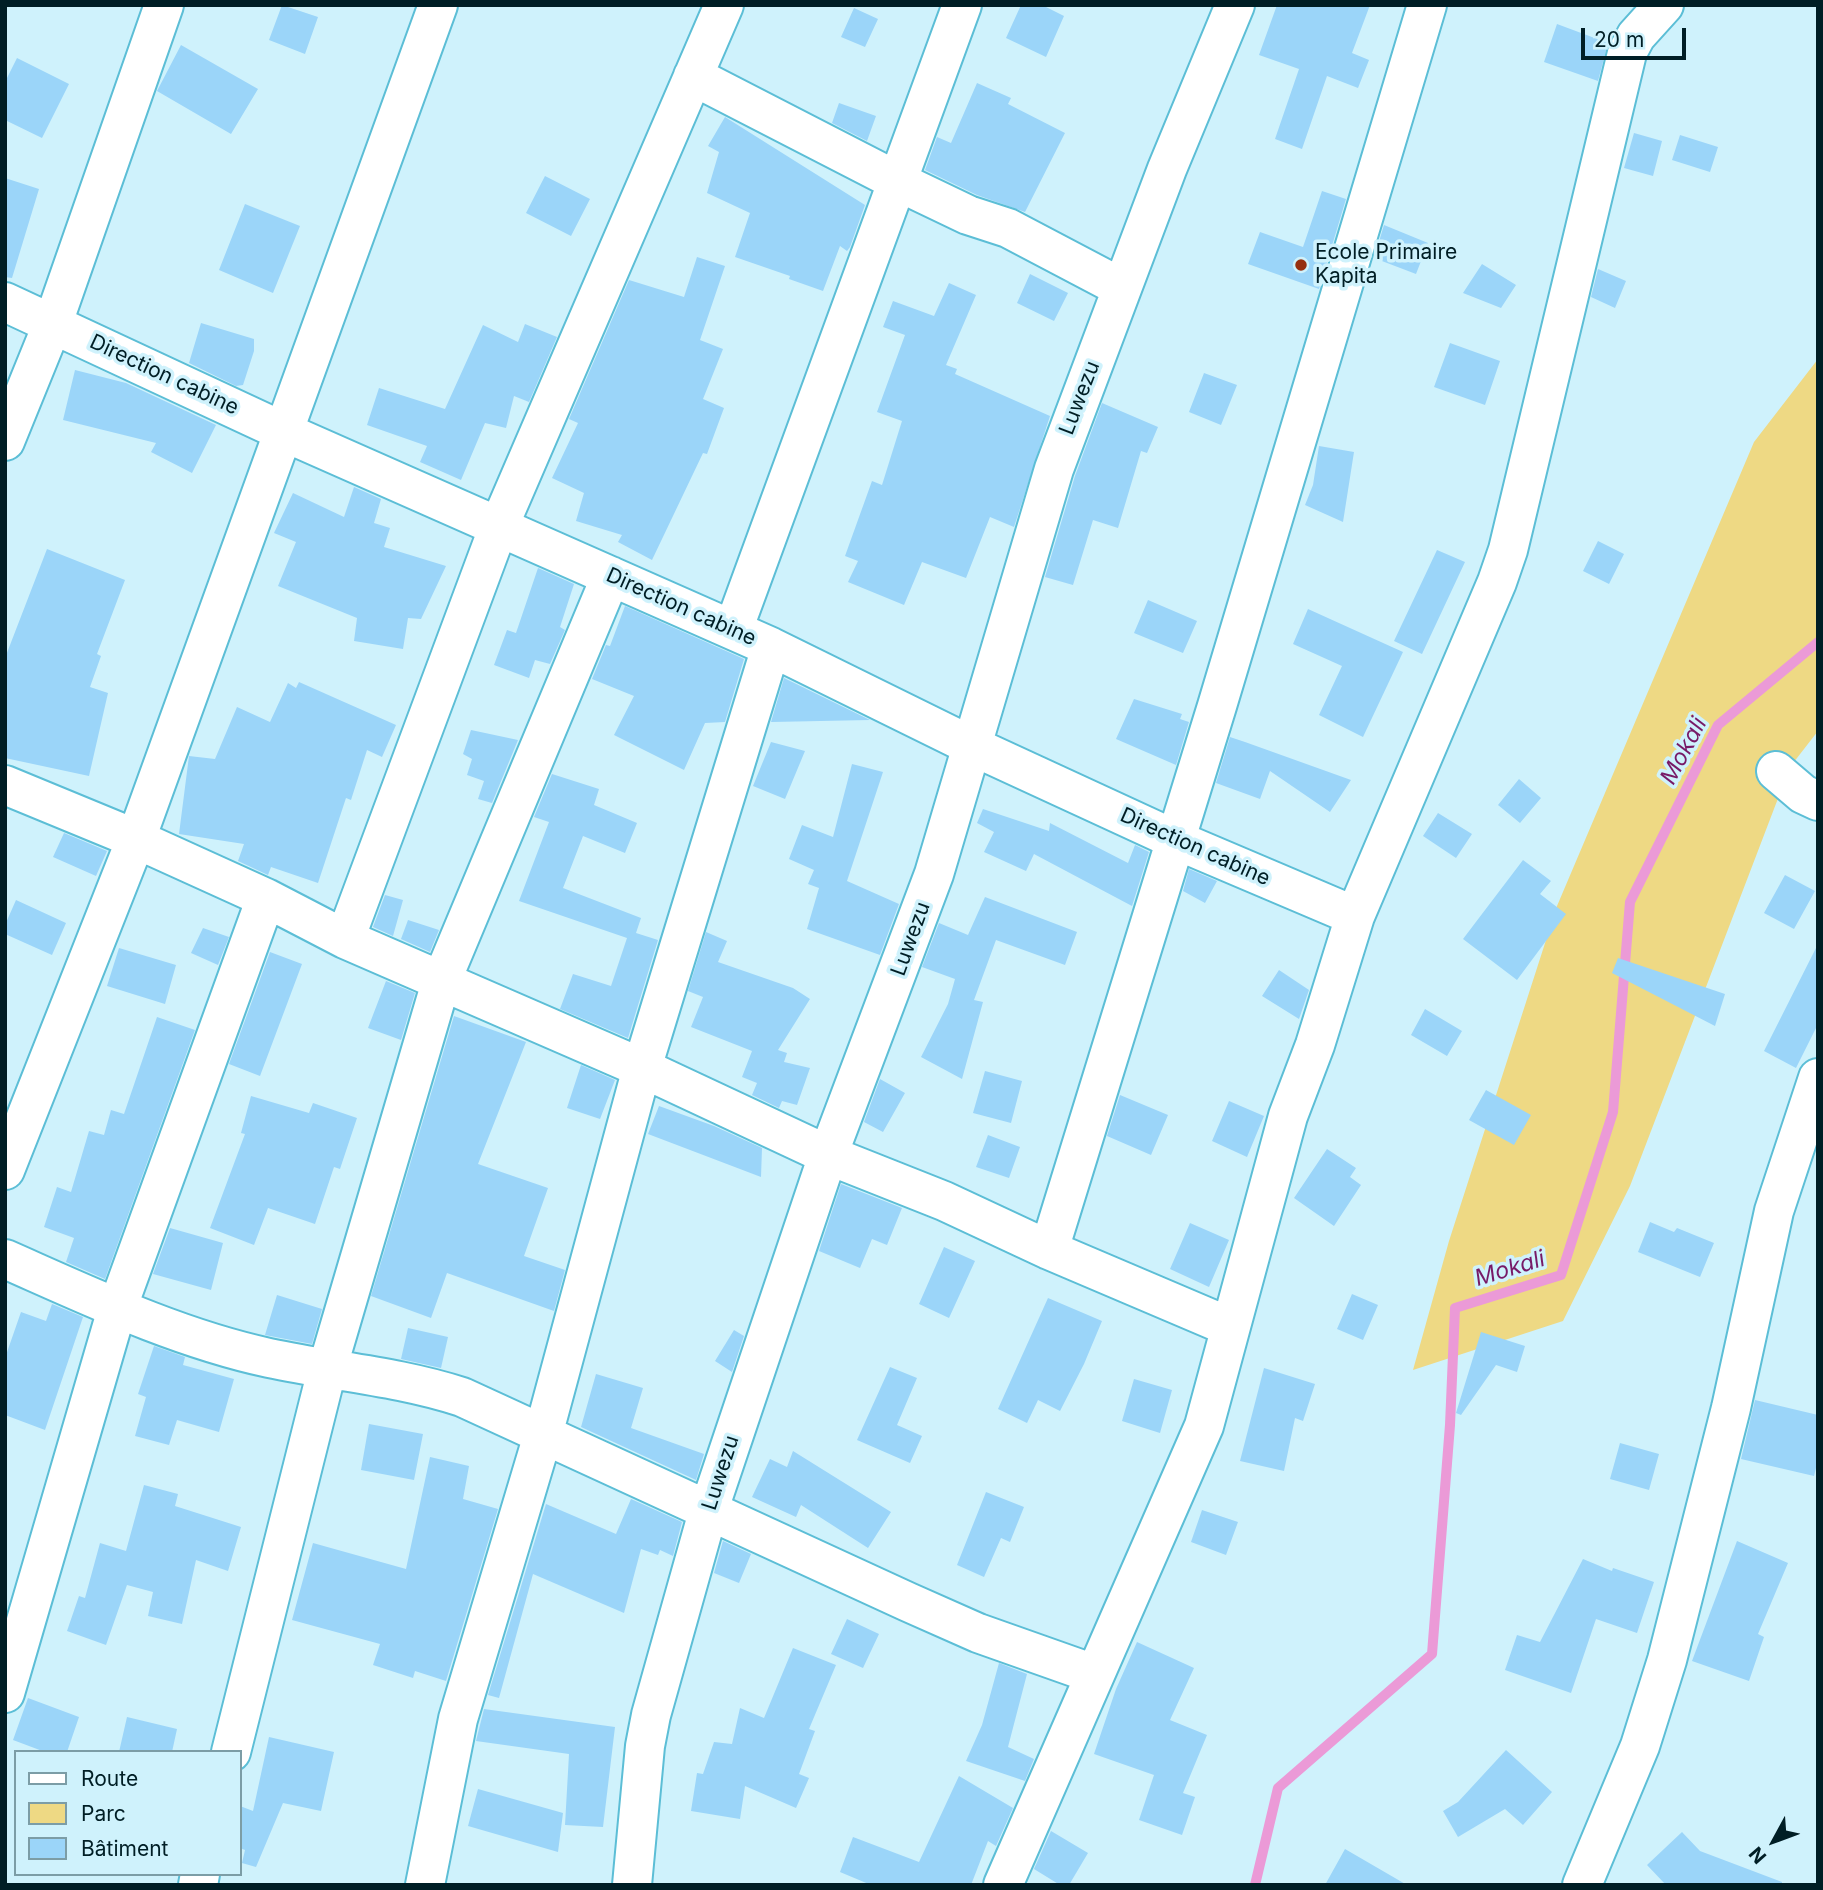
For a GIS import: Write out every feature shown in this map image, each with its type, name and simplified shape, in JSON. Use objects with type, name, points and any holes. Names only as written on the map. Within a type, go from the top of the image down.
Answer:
[{"type":"street","points":[[5,441],[53,323],[164,5]]},
{"type":"street","points":[[5,1170],[136,839],[438,5]]},
{"type":"street","points":[[345,939],[499,526],[724,5]]},
{"type":"street","points":[[733,630],[962,5]]},
{"type":"street","name":"Luwezu","points":[[632,1885],[645,1746],[708,1512],[828,1155],[918,923],[951,822],[970,745],[1054,469],[1122,288],[1235,5]]},
{"type":"street","points":[[1049,1251],[1176,840],[1427,5]]},
{"type":"street","points":[[1003,1885],[1204,1426],[1289,1116],[1315,1045],[1355,916],[1497,582],[1511,536],[1627,52],[1636,36],[1664,5]]},
{"type":"street","points":[[693,76],[897,181],[968,215],[1008,228],[1122,288]]},
{"type":"street","name":"Direction cabine","points":[[5,302],[282,431],[771,647],[970,745],[1176,840],[1355,916]]},
{"type":"street","points":[[232,1750],[328,1366],[441,982],[611,576]]},
{"type":"street","points":[[425,1885],[458,1719],[543,1435],[642,1068],[771,647]]},
{"type":"street","points":[[1776,771],[1803,794],[1818,801]]},
{"type":"street","points":[[5,785],[136,839],[266,898],[345,939],[642,1068],[828,1155],[944,1201],[1049,1251],[1230,1327]]},
{"type":"street","points":[[5,1693],[117,1309],[266,898]]},
{"type":"street","points":[[1582,1885],[1640,1746],[1667,1660],[1731,1408],[1774,1211],[1815,1097]]},
{"type":"street","points":[[5,1259],[117,1309],[240,1350],[442,1391],[978,1633],[1094,1674]]},
{"type":"green space","points":[[1818,359],[1818,731],[1790,767],[1630,1186],[1563,1321],[1413,1370],[1449,1241],[1557,906],[1754,442]]},
{"type":"building","points":[[282,5],[318,17],[305,54],[269,40]]},
{"type":"building","points":[[1021,5],[1042,5],[1064,16],[1046,57],[1006,38]]},
{"type":"building","points":[[1277,5],[1370,5],[1352,53],[1369,60],[1358,88],[1327,76],[1302,149],[1275,139],[1299,69],[1259,55]]},
{"type":"building","points":[[854,8],[878,19],[865,47],[841,37]]},
{"type":"building","points":[[1557,24],[1608,43],[1598,81],[1544,62]]},
{"type":"building","points":[[181,45],[258,89],[231,134],[157,91]]},
{"type":"building","points":[[17,58],[69,84],[42,138],[5,120],[5,82]]},
{"type":"building","points":[[977,83],[1011,98],[1008,104],[1065,133],[1025,212],[977,195],[925,170],[937,137],[951,143]]},
{"type":"building","points":[[839,103],[876,116],[867,141],[832,123]]},
{"type":"building","points":[[725,117],[865,205],[850,247],[847,251],[840,246],[823,291],[735,257],[750,213],[707,193],[719,152],[708,146]]},
{"type":"building","points":[[1634,133],[1662,141],[1653,176],[1624,168]]},
{"type":"building","points":[[1680,135],[1718,147],[1710,172],[1672,160]]},
{"type":"building","points":[[545,176],[590,199],[571,236],[526,213]]},
{"type":"building","points":[[5,178],[39,189],[12,278],[5,277]]},
{"type":"building","points":[[1322,191],[1346,199],[1319,289],[1248,264],[1260,232],[1303,247]]},
{"type":"building","points":[[245,204],[300,226],[273,293],[219,270]]},
{"type":"building","points":[[1384,225],[1428,243],[1416,274],[1374,258]]},
{"type":"building","points":[[697,257],[725,266],[700,340],[723,349],[703,399],[724,408],[707,454],[703,453],[652,560],[618,542],[622,535],[576,521],[584,493],[552,478],[578,423],[569,419],[629,280],[684,297]]},
{"type":"building","points":[[1482,264],[1516,285],[1501,308],[1463,293]]},
{"type":"building","points":[[1598,269],[1626,281],[1615,308],[1591,297]]},
{"type":"building","points":[[1030,274],[1068,293],[1054,321],[1017,303]]},
{"type":"building","points":[[949,283],[976,295],[946,365],[957,369],[955,374],[1050,416],[1014,527],[990,517],[966,578],[922,562],[904,605],[848,582],[858,561],[845,556],[872,481],[882,485],[902,421],[877,412],[905,335],[883,327],[893,301],[934,316]]},
{"type":"building","points":[[201,323],[254,339],[254,351],[243,385],[236,386],[189,363]]},
{"type":"building","points":[[525,324],[557,337],[529,402],[514,396],[506,428],[485,423],[461,480],[420,462],[427,446],[367,425],[379,388],[445,409],[483,325],[518,342]]},
{"type":"building","points":[[1450,343],[1500,361],[1485,405],[1434,387]]},
{"type":"building","points":[[75,370],[126,383],[216,425],[192,473],[151,452],[156,443],[63,420]]},
{"type":"building","points":[[1204,373],[1237,385],[1221,425],[1189,412]]},
{"type":"building","points":[[1102,403],[1158,427],[1147,453],[1141,451],[1118,528],[1093,520],[1073,585],[1045,577],[1075,476]]},
{"type":"building","points":[[1319,446],[1354,452],[1343,522],[1305,505],[1313,485]]},
{"type":"building","points":[[354,487],[381,499],[374,523],[390,528],[384,547],[446,566],[421,619],[408,618],[403,649],[354,641],[357,618],[278,586],[296,542],[274,533],[293,493],[344,517]]},
{"type":"building","points":[[1598,541],[1624,554],[1609,584],[1583,571]]},
{"type":"building","points":[[47,549],[125,580],[97,654],[101,656],[90,687],[108,693],[89,776],[5,758],[5,658]]},
{"type":"building","points":[[1437,550],[1465,562],[1422,654],[1394,641]]},
{"type":"building","points":[[538,568],[574,584],[560,627],[565,630],[550,664],[535,660],[529,678],[494,665],[507,630],[516,633]]},
{"type":"building","points":[[1148,600],[1197,621],[1183,653],[1134,633]]},
{"type":"building","points":[[625,606],[744,659],[725,722],[705,723],[684,770],[614,735],[634,696],[592,679],[606,645],[610,646]]},
{"type":"building","points":[[1308,609],[1403,652],[1363,737],[1319,715],[1342,666],[1293,644]]},
{"type":"building","points":[[784,678],[870,720],[771,722]]},
{"type":"building","points":[[299,682],[396,725],[382,757],[367,750],[351,800],[346,798],[318,883],[271,867],[268,875],[238,861],[244,844],[179,834],[189,756],[215,759],[237,707],[270,722],[288,683],[296,688]]},
{"type":"building","points":[[1134,699],[1182,714],[1180,719],[1189,722],[1176,765],[1116,739]]},
{"type":"building","points":[[471,730],[518,740],[492,803],[478,799],[484,781],[467,775],[472,759],[463,754]]},
{"type":"building","points":[[1230,737],[1351,780],[1330,812],[1270,771],[1260,799],[1216,783]]},
{"type":"building","points":[[771,742],[805,751],[785,799],[753,786]]},
{"type":"building","points":[[852,764],[883,772],[847,881],[899,904],[880,955],[807,929],[819,888],[808,884],[814,870],[789,859],[802,825],[833,837]]},
{"type":"building","points":[[552,774],[599,789],[594,805],[637,823],[625,853],[583,836],[563,888],[641,918],[636,933],[658,940],[628,1038],[560,1009],[573,974],[611,986],[627,938],[519,901],[549,822],[534,817]]},
{"type":"building","points":[[1519,779],[1541,798],[1520,823],[1498,805]]},
{"type":"building","points":[[983,809],[1049,831],[1050,823],[1128,863],[1135,845],[1149,852],[1132,906],[1034,854],[1026,871],[984,852],[994,832],[977,823]]},
{"type":"building","points":[[1438,813],[1472,834],[1456,858],[1423,836]]},
{"type":"building","points":[[64,833],[107,851],[96,876],[53,857]]},
{"type":"building","points":[[1523,860],[1551,881],[1540,894],[1566,914],[1517,980],[1463,939]]},
{"type":"building","points":[[1189,869],[1217,881],[1205,903],[1183,891]]},
{"type":"building","points":[[1785,875],[1815,891],[1794,929],[1764,913]]},
{"type":"building","points":[[385,895],[403,900],[393,936],[373,927]]},
{"type":"building","points":[[985,897],[1077,932],[1065,965],[996,940],[974,1000],[983,1002],[962,1079],[921,1057],[948,1004],[955,979],[922,967],[939,923],[968,935]]},
{"type":"building","points":[[16,900],[66,923],[52,955],[5,934],[5,925]]},
{"type":"building","points":[[408,920],[439,930],[430,952],[401,939]]},
{"type":"building","points":[[203,928],[229,937],[218,965],[191,953]]},
{"type":"building","points":[[706,932],[727,941],[718,962],[793,988],[810,999],[778,1050],[787,1053],[784,1062],[810,1068],[797,1105],[782,1101],[779,1108],[752,1095],[757,1083],[742,1077],[752,1051],[691,1027],[703,997],[688,991]]},
{"type":"building","points":[[1818,944],[1818,1024],[1796,1068],[1764,1051]]},
{"type":"building","points":[[119,948],[176,965],[165,1004],[107,986]]},
{"type":"building","points":[[270,952],[302,964],[260,1076],[229,1064]]},
{"type":"building","points":[[1618,958],[1725,994],[1715,1026],[1612,973]]},
{"type":"building","points":[[1279,970],[1309,990],[1299,1019],[1262,996]]},
{"type":"building","points":[[386,981],[415,993],[401,1040],[368,1028]]},
{"type":"building","points":[[1425,1009],[1462,1031],[1447,1056],[1411,1035]]},
{"type":"building","points":[[454,1016],[526,1042],[478,1164],[548,1188],[524,1256],[565,1270],[554,1311],[447,1273],[431,1318],[371,1296]]},
{"type":"building","points":[[157,1017],[195,1030],[105,1279],[66,1262],[74,1238],[44,1227],[57,1187],[71,1192],[89,1131],[104,1135],[111,1110],[124,1114]]},
{"type":"building","points":[[581,1065],[615,1080],[600,1119],[567,1108]]},
{"type":"building","points":[[985,1071],[1022,1081],[1011,1123],[973,1113]]},
{"type":"building","points":[[880,1079],[905,1093],[883,1132],[864,1122]]},
{"type":"building","points":[[1486,1090],[1531,1115],[1514,1145],[1469,1120]]},
{"type":"building","points":[[1120,1095],[1168,1115],[1151,1155],[1107,1136]]},
{"type":"building","points":[[251,1096],[309,1113],[313,1103],[357,1118],[340,1169],[334,1167],[315,1224],[268,1208],[254,1245],[210,1228],[245,1134],[241,1133]]},
{"type":"building","points":[[1229,1101],[1264,1116],[1247,1157],[1212,1141]]},
{"type":"building","points":[[659,1106],[714,1126],[762,1148],[761,1177],[648,1134]]},
{"type":"building","points":[[988,1135],[1020,1147],[1009,1178],[976,1167]]},
{"type":"building","points":[[1327,1149],[1356,1168],[1350,1177],[1361,1185],[1334,1226],[1294,1198]]},
{"type":"building","points":[[841,1184],[902,1208],[887,1245],[872,1239],[860,1268],[819,1251]]},
{"type":"building","points":[[1650,1222],[1674,1232],[1677,1228],[1714,1243],[1700,1277],[1638,1252]]},
{"type":"building","points":[[1190,1223],[1229,1240],[1209,1287],[1170,1269]]},
{"type":"building","points":[[170,1228],[223,1243],[211,1290],[153,1274]]},
{"type":"building","points":[[944,1247],[975,1261],[949,1318],[919,1304]]},
{"type":"building","points":[[1352,1294],[1378,1305],[1363,1340],[1337,1329]]},
{"type":"building","points":[[277,1295],[322,1309],[312,1344],[265,1335]]},
{"type":"building","points":[[1048,1298],[1102,1321],[1060,1411],[1038,1400],[1027,1423],[998,1409]]},
{"type":"building","points":[[52,1304],[83,1317],[45,1430],[5,1415],[5,1358],[21,1312],[46,1321]]},
{"type":"building","points":[[408,1328],[448,1337],[441,1368],[401,1359]]},
{"type":"building","points":[[734,1330],[744,1336],[732,1372],[715,1361]]},
{"type":"building","points":[[1481,1332],[1525,1346],[1517,1372],[1496,1365],[1461,1415],[1456,1413]]},
{"type":"building","points":[[154,1346],[185,1357],[183,1365],[234,1379],[219,1432],[177,1420],[169,1445],[135,1436],[146,1397],[138,1394]]},
{"type":"building","points":[[890,1367],[917,1378],[897,1425],[922,1436],[910,1463],[857,1440]]},
{"type":"building","points":[[1264,1368],[1315,1384],[1303,1421],[1295,1418],[1284,1471],[1240,1461]]},
{"type":"building","points":[[596,1374],[643,1388],[631,1428],[704,1454],[696,1480],[581,1427]]},
{"type":"building","points":[[1134,1379],[1172,1390],[1160,1433],[1122,1421]]},
{"type":"building","points":[[1755,1400],[1818,1415],[1818,1460],[1814,1476],[1741,1459]]},
{"type":"building","points":[[369,1424],[423,1434],[414,1480],[361,1470]]},
{"type":"building","points":[[1620,1443],[1659,1454],[1649,1490],[1610,1479]]},
{"type":"building","points":[[793,1451],[891,1512],[868,1548],[801,1505],[796,1517],[752,1497],[770,1459],[787,1467]]},
{"type":"building","points":[[430,1457],[469,1466],[463,1499],[498,1509],[446,1681],[415,1671],[413,1678],[373,1665],[380,1644],[292,1620],[313,1543],[406,1569]]},
{"type":"building","points":[[144,1485],[178,1494],[175,1506],[241,1527],[228,1571],[196,1560],[182,1624],[148,1616],[153,1592],[127,1585],[106,1645],[67,1631],[79,1596],[85,1598],[100,1543],[126,1551]]},
{"type":"building","points":[[986,1492],[1024,1507],[1010,1542],[1001,1538],[984,1577],[957,1565]]},
{"type":"building","points":[[631,1499],[682,1522],[673,1556],[660,1550],[658,1555],[641,1549],[624,1613],[533,1574],[499,1698],[488,1695],[546,1504],[616,1534]]},
{"type":"building","points":[[1202,1510],[1238,1522],[1226,1555],[1191,1542]]},
{"type":"building","points":[[723,1541],[751,1554],[739,1583],[714,1573]]},
{"type":"building","points":[[1737,1541],[1788,1563],[1758,1634],[1764,1637],[1749,1681],[1692,1661]]},
{"type":"building","points":[[1583,1559],[1612,1571],[1613,1568],[1654,1582],[1637,1633],[1596,1619],[1571,1693],[1505,1670],[1517,1635],[1540,1642]]},
{"type":"building","points":[[847,1619],[879,1634],[863,1668],[831,1654]]},
{"type":"building","points":[[1137,1642],[1194,1668],[1170,1720],[1207,1735],[1183,1793],[1195,1797],[1182,1835],[1139,1820],[1154,1775],[1094,1754],[1116,1689]]},
{"type":"building","points":[[793,1648],[836,1665],[809,1729],[815,1731],[799,1774],[809,1778],[796,1808],[745,1786],[740,1819],[691,1811],[697,1773],[703,1774],[714,1742],[732,1744],[740,1708],[764,1718]]},
{"type":"building","points":[[999,1663],[1027,1674],[1008,1747],[1034,1759],[1025,1781],[966,1761],[982,1725]]},
{"type":"building","points":[[28,1698],[79,1717],[68,1750],[40,1750],[13,1740]]},
{"type":"building","points":[[484,1709],[615,1727],[603,1827],[565,1825],[569,1754],[476,1741]]},
{"type":"building","points":[[127,1717],[177,1729],[172,1750],[119,1750]]},
{"type":"building","points":[[269,1737],[334,1752],[321,1811],[283,1803],[256,1867],[242,1863],[245,1850],[242,1849],[242,1807],[253,1811]]},
{"type":"building","points":[[1506,1750],[1552,1792],[1523,1825],[1505,1809],[1458,1837],[1443,1811],[1458,1802]]},
{"type":"building","points":[[959,1776],[1013,1808],[996,1846],[988,1841],[971,1885],[871,1885],[840,1872],[853,1837],[919,1862]]},
{"type":"building","points":[[478,1789],[563,1813],[558,1852],[468,1826]]},
{"type":"building","points":[[1051,1831],[1088,1853],[1069,1885],[1060,1885],[1034,1869]]},
{"type":"building","points":[[1682,1832],[1700,1851],[1782,1882],[1782,1885],[1666,1885],[1647,1865]]},
{"type":"building","points":[[1345,1849],[1407,1885],[1325,1885]]},
{"type":"waterway","name":"Mokali","points":[[1255,1885],[1278,1788],[1432,1654],[1450,1425],[1455,1308],[1561,1275],[1613,1112],[1630,902],[1718,725],[1818,642]]},
{"type":"place","name":"Ecole Primaire Kapita","points":[[1301,265]]}]
